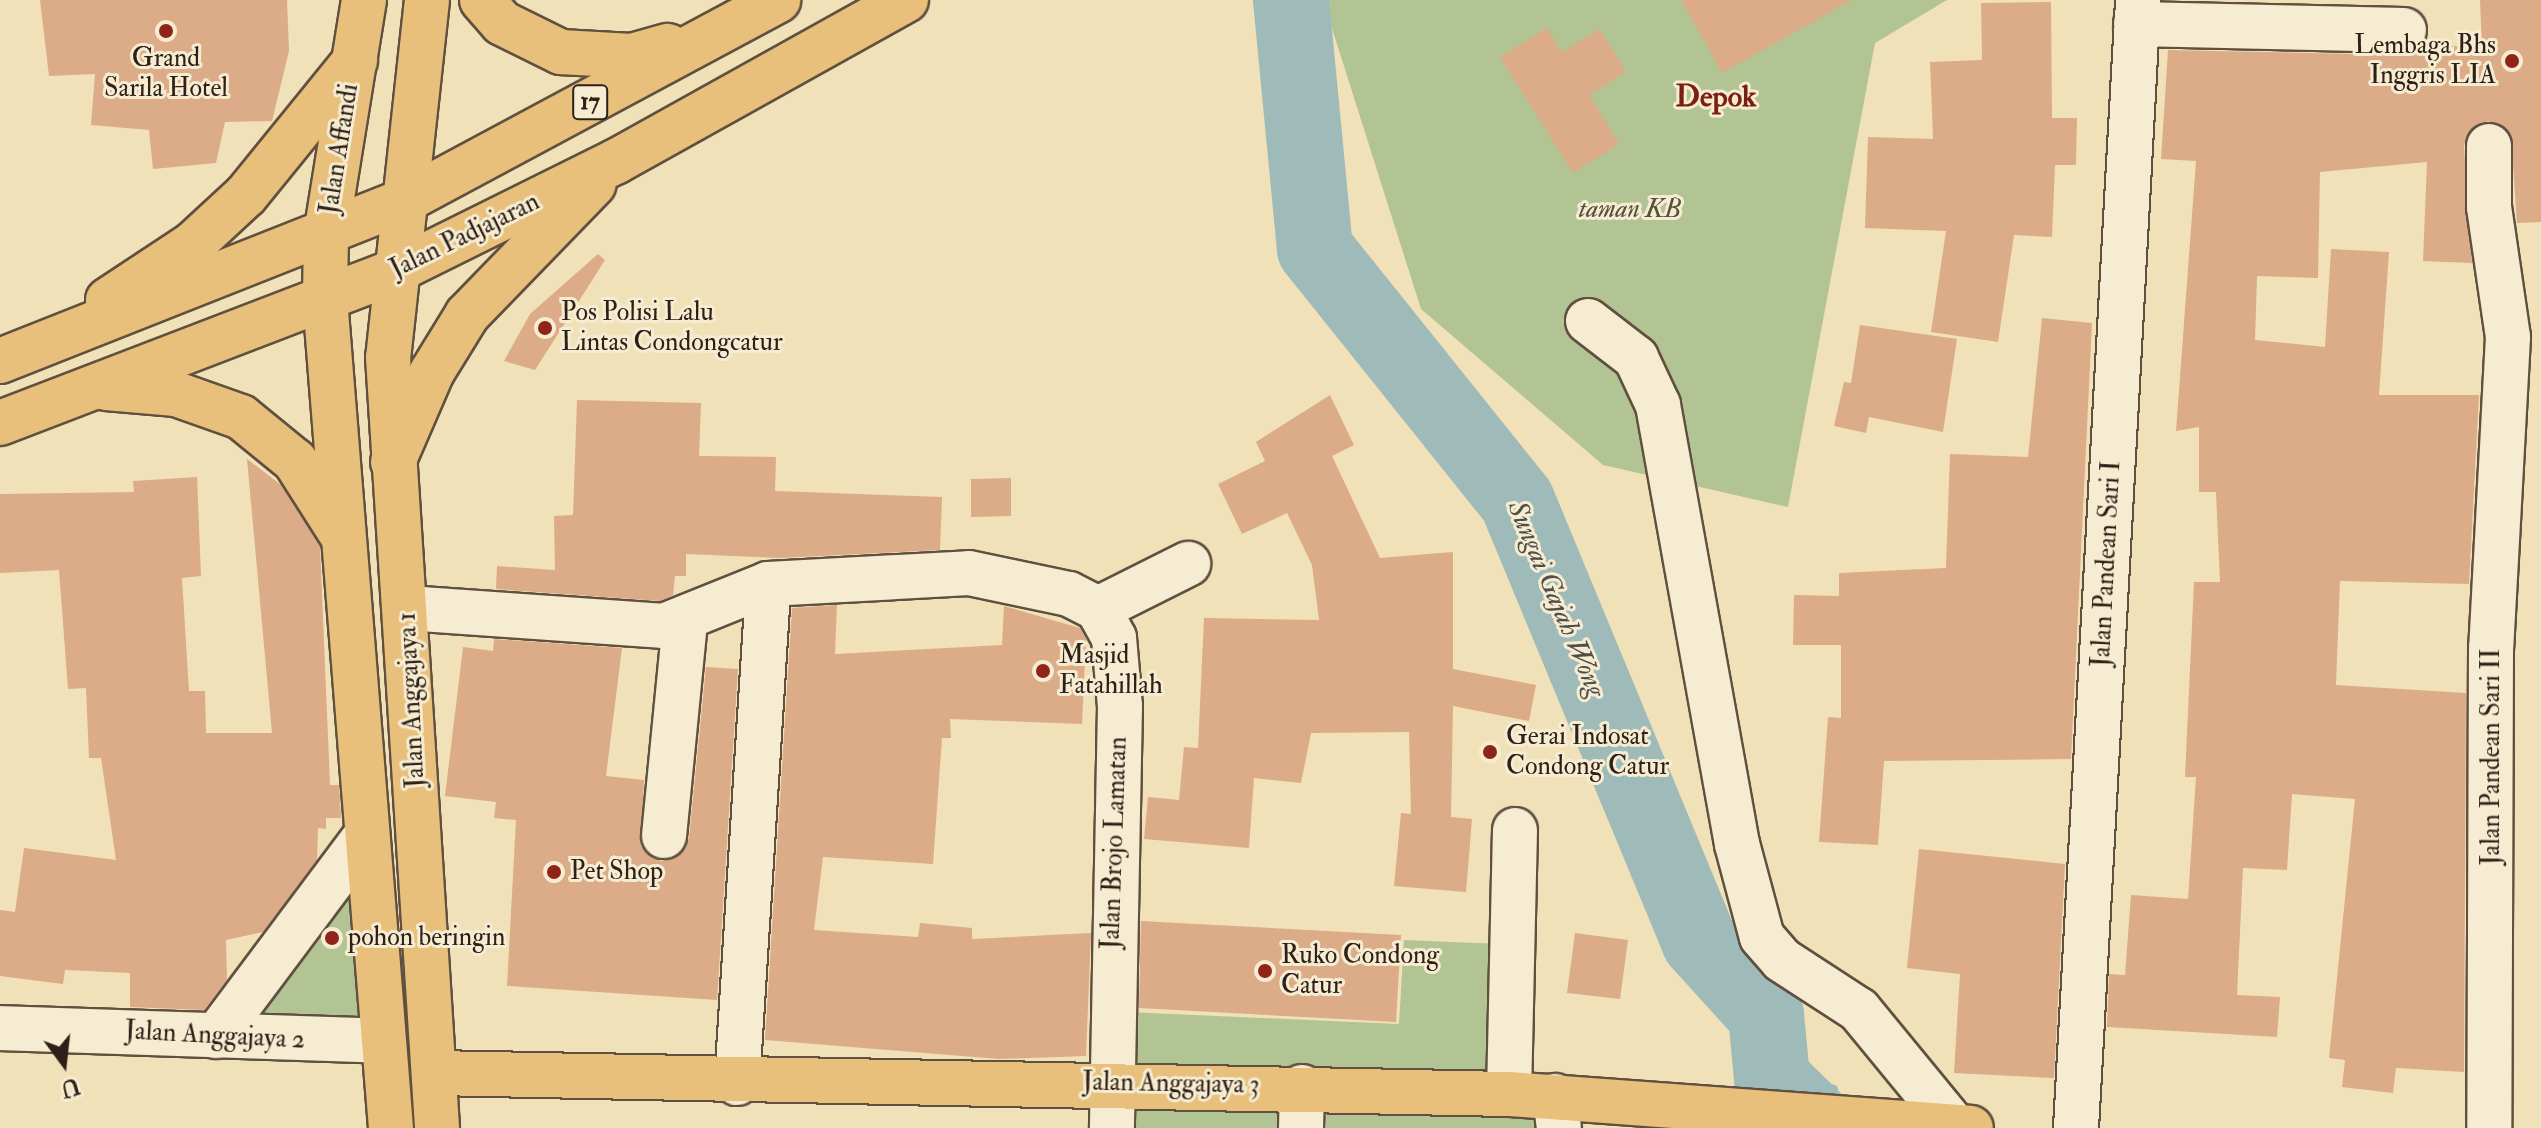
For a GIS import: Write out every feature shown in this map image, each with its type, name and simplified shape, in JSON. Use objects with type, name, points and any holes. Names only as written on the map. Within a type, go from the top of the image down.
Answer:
[{"type":"main road","name":"Jalan Affandi","points":[[325,299],[326,235],[364,0]]},
{"type":"main road","points":[[393,272],[427,0]]},
{"type":"main road","points":[[482,0],[531,41],[585,55],[632,56],[720,31]]},
{"type":"main road","name":"17","points":[[20,354],[326,235],[402,202],[778,0]]},
{"type":"main road","name":"Jalan Padjajaran","points":[[0,423],[393,272],[615,162],[906,0]]},
{"type":"main road","points":[[20,354],[193,244],[284,154],[355,61]]},
{"type":"main road","points":[[393,462],[432,372],[467,315],[615,162]]},
{"type":"main road","name":"Jalan Anggajaya 1","points":[[393,272],[393,462],[407,608],[437,1128]]},
{"type":"main road","points":[[325,299],[364,838],[391,1128]]},
{"type":"main road","points":[[92,389],[176,394],[241,417],[295,461],[340,532]]},
{"type":"main road","name":"Jalan Anggajaya 3","points":[[434,1073],[737,1083],[1111,1081],[1302,1108],[1509,1094],[1557,1112],[1642,1101],[1907,1127],[1971,1128]]},
{"type":"street","points":[[2137,12],[2404,30]]},
{"type":"street","name":"Jalan Pandean Sari I","points":[[2076,1128],[2137,12]]},
{"type":"street","name":"Jalan Pandean Sari II","points":[[2489,146],[2524,386],[2491,648],[2489,1128]]},
{"type":"street","points":[[1588,321],[1636,358],[1658,405],[1737,844],[1762,937],[1782,960],[1859,1010],[1956,1128]]},
{"type":"street","points":[[407,608],[685,621],[768,584],[969,573],[1069,594],[1098,609],[1188,564]]},
{"type":"street","points":[[737,1083],[768,584]]},
{"type":"street","name":"Jalan Brojo Lamatan","points":[[1098,609],[1114,638],[1120,706],[1112,1128]]},
{"type":"street","points":[[664,836],[685,621]]},
{"type":"street","points":[[1509,1094],[1515,830]]},
{"type":"street","points":[[216,1036],[364,838]]},
{"type":"street","name":"Jalan Anggajaya 2","points":[[0,1028],[383,1041]]},
{"type":"green space","name":"taman KB","points":[[1323,0],[1947,0],[1875,43],[1788,507],[1603,465],[1421,309]]},
{"type":"green space","name":"pohon beringin","points":[[364,840],[383,1041],[216,1036]]},
{"type":"green space","points":[[1404,940],[1527,945],[1523,1081],[1125,1071],[1126,1012],[1399,1024]]},
{"type":"green space","points":[[1135,1096],[1544,1109],[1547,1128],[1135,1128]]},
{"type":"water","points":[[1793,1069],[1837,1086],[1849,1128],[1799,1128]]},
{"type":"building","points":[[40,0],[287,0],[289,51],[272,121],[225,122],[216,163],[153,169],[149,130],[91,125],[95,74],[49,76]]},
{"type":"building","points":[[1681,0],[1852,0],[1722,73]]},
{"type":"building","points":[[2480,0],[2541,0],[2541,222],[2517,223],[2511,134],[2488,121],[2468,133],[2464,146],[2472,263],[2423,261],[2427,162],[2320,172],[2318,278],[2257,276],[2255,340],[2325,347],[2331,249],[2389,252],[2379,395],[2479,395],[2469,584],[2340,581],[2336,685],[2466,693],[2464,1072],[2396,1068],[2393,1093],[2342,1087],[2345,1060],[2329,1058],[2355,799],[2292,794],[2287,870],[2243,868],[2237,995],[2280,997],[2277,1037],[2107,1027],[2109,974],[2125,975],[2131,895],[2188,899],[2196,777],[2185,777],[2194,582],[2220,582],[2216,492],[2199,492],[2199,427],[2176,431],[2196,161],[2161,159],[2168,50],[2403,55],[2423,45],[2482,47]]},
{"type":"building","points":[[2051,2],[2052,118],[2077,118],[2076,165],[2055,165],[2052,237],[2014,235],[1998,342],[1931,332],[1946,231],[1865,228],[1868,137],[1933,139],[1930,62],[1982,60],[1981,3]]},
{"type":"building","points":[[1547,28],[1562,52],[1600,29],[1626,72],[1589,95],[1619,144],[1573,173],[1500,57]]},
{"type":"building","name":"Pos Polisi Lalu Lintas Condongcatur","points":[[598,254],[605,260],[535,370],[504,361],[530,314]]},
{"type":"building","points":[[2042,318],[2092,323],[2071,759],[1884,761],[1878,845],[1819,842],[1828,717],[1841,718],[1841,645],[1793,645],[1794,595],[1839,596],[1839,573],[1946,568],[1950,454],[2028,457]]},
{"type":"building","points":[[1860,325],[1957,339],[1943,432],[1869,417],[1866,433],[1834,426],[1844,382],[1851,383]]},
{"type":"building","points":[[1330,395],[1354,445],[1332,456],[1380,558],[1453,552],[1453,669],[1536,685],[1529,721],[1453,706],[1451,817],[1472,819],[1466,892],[1394,886],[1401,813],[1411,814],[1409,732],[1311,733],[1301,783],[1254,778],[1249,848],[1144,839],[1148,797],[1179,800],[1184,747],[1198,748],[1204,618],[1319,620],[1312,565],[1287,513],[1242,534],[1218,484],[1265,461],[1256,442]]},
{"type":"building","points":[[577,400],[701,403],[699,456],[776,457],[775,491],[942,497],[940,550],[780,558],[686,554],[686,576],[675,576],[673,595],[660,601],[496,589],[497,566],[555,570],[554,516],[573,515]]},
{"type":"building","points":[[247,459],[281,485],[320,546],[330,785],[339,785],[341,818],[326,818],[326,829],[318,828],[317,860],[263,932],[226,940],[227,980],[204,1010],[130,1007],[130,973],[65,970],[63,984],[0,976],[0,910],[15,912],[24,848],[116,860],[101,758],[89,758],[86,688],[68,689],[59,570],[0,573],[0,494],[134,492],[133,481],[197,477],[201,576],[182,578],[189,691],[205,691],[206,733],[272,733]]},
{"type":"building","points":[[1011,478],[1011,516],[971,517],[971,479]]},
{"type":"building","points":[[837,605],[835,654],[1002,645],[1004,606],[1080,628],[1086,639],[1082,724],[950,719],[951,738],[942,738],[933,864],[823,857],[814,930],[918,937],[920,923],[972,928],[972,939],[1091,933],[1086,1056],[999,1059],[765,1040],[792,608]]},
{"type":"building","points":[[494,639],[622,648],[606,776],[644,780],[641,846],[661,861],[675,858],[689,838],[706,667],[738,669],[717,1000],[507,986],[516,820],[494,818],[496,802],[445,796],[463,647],[493,651]]},
{"type":"building","points":[[1919,849],[2065,864],[2054,1078],[1954,1073],[1960,974],[1907,968]]},
{"type":"building","name":"Ruko Condong Catur","points":[[1141,921],[1401,935],[1396,1022],[1139,1008]]},
{"type":"building","points":[[1575,933],[1628,940],[1620,999],[1567,993]]},
{"type":"waterway","name":"Sungai Gajah Wong","points":[[1291,0],[1315,249],[1517,501],[1699,941],[1766,1015],[1772,1079],[1822,1128]]},
{"type":"place","name":"Grand Sarila Hotel","points":[[166,31]]},
{"type":"place","name":"Lembaga Bhs Inggris LIA","points":[[2512,61]]},
{"type":"place","name":"Pos Polisi Lalu Lintas Condongcatur","points":[[545,328]]},
{"type":"place","name":"Masjid Fatahillah","points":[[1043,671]]},
{"type":"place","name":"Gerai Indosat Condong Catur","points":[[1490,752]]},
{"type":"place","name":"Pet Shop","points":[[554,872]]},
{"type":"place","name":"pohon beringin","points":[[332,938]]},
{"type":"place","name":"Ruko Condong Catur","points":[[1265,971]]},
{"type":"district","name":"Depok","points":[[1716,97]]}]
